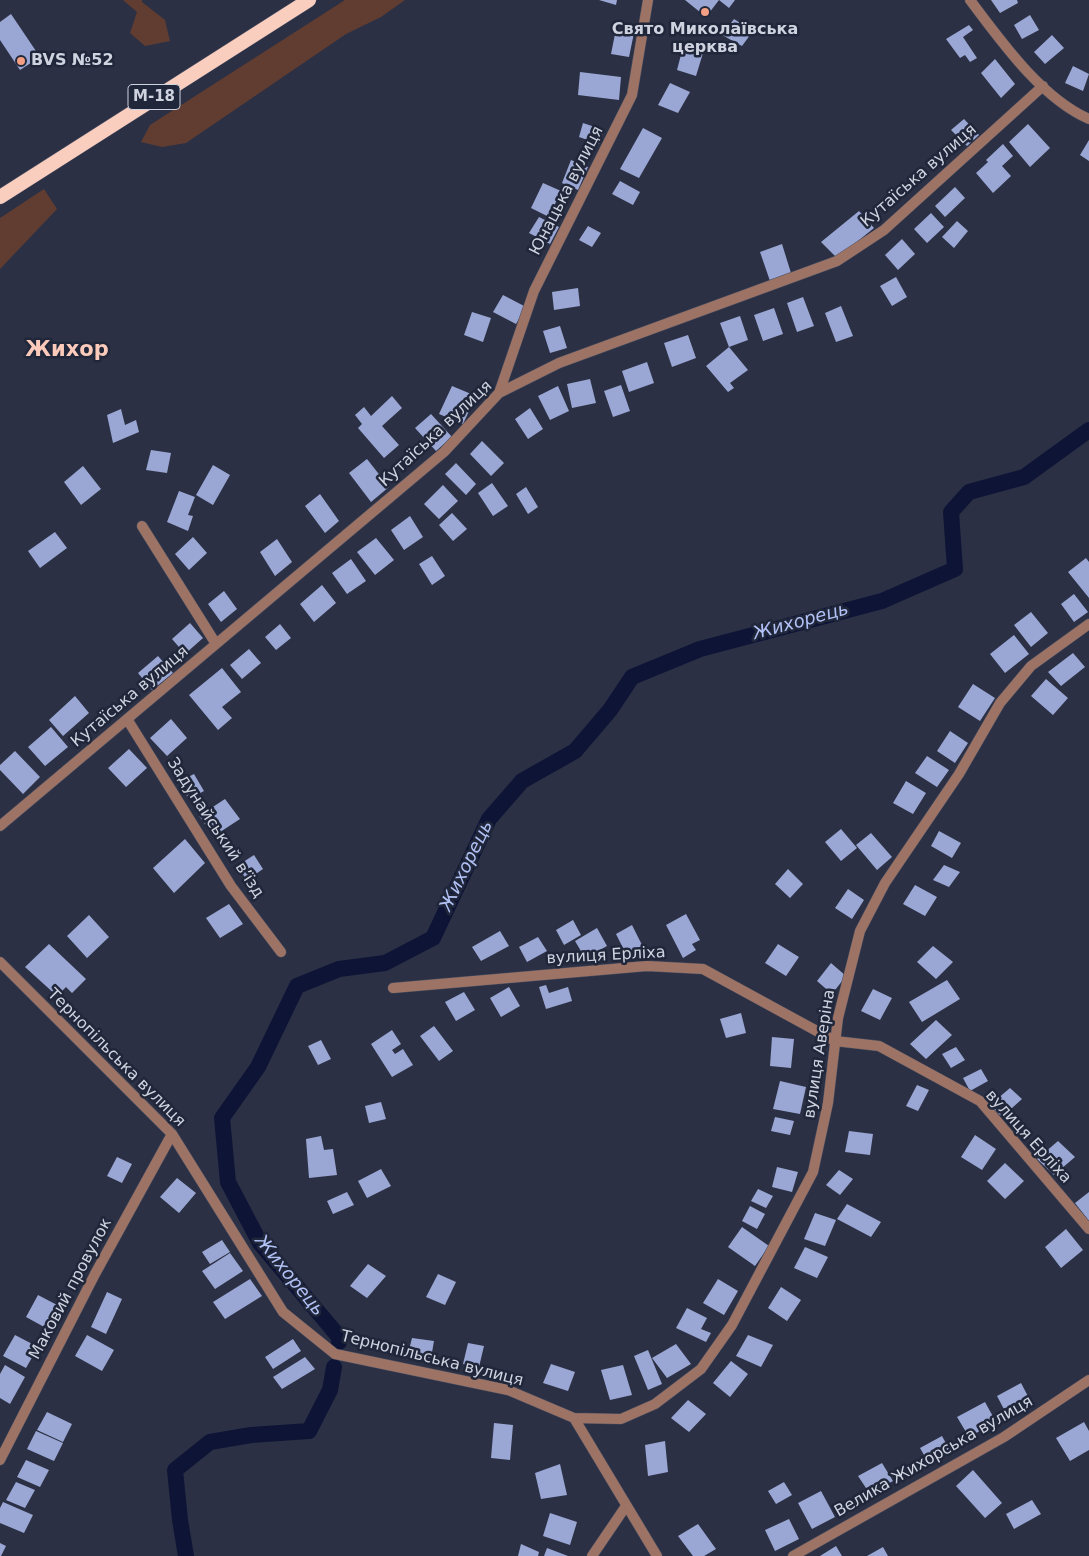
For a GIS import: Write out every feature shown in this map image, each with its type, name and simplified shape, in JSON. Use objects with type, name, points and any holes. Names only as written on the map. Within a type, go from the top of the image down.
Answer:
[{"type":"highway","name":"М-18","points":[[0,197],[309,0]]},
{"type":"street","name":"Юнацька вулиця","points":[[499,393],[534,291],[632,95],[648,0]]},
{"type":"street","points":[[970,0],[1014,56],[1062,103],[1089,119]]},
{"type":"street","name":"Кутаїська вулиця","points":[[0,826],[444,452],[499,393],[559,363],[837,261],[884,230],[1044,86]]},
{"type":"street","points":[[142,526],[216,644]]},
{"type":"street","name":"вулиця Аверіна","points":[[574,1418],[621,1419],[655,1404],[701,1369],[732,1325],[813,1172],[828,1103],[838,1018],[860,931],[885,883],[960,774],[1000,703],[1031,666],[1089,624]]},
{"type":"street","name":"Задунайський в’їзд","points":[[127,719],[232,886],[281,952]]},
{"type":"street","name":"Тернопільська вулиця","points":[[0,962],[172,1134],[282,1312],[335,1354],[508,1390],[574,1418]]},
{"type":"street","name":"вулиця Ерліха","points":[[393,988],[647,966],[703,969],[835,1041],[879,1046],[980,1101],[1089,1229]]},
{"type":"street","name":"Маковий провулок","points":[[0,1460],[95,1274],[172,1134]]},
{"type":"street","name":"Велика Жихорська вулиця","points":[[793,1556],[1004,1437],[1089,1380]]},
{"type":"street","points":[[574,1418],[658,1556]]},
{"type":"street","points":[[592,1556],[626,1506]]},
{"type":"shaded area","points":[[123,0],[142,0],[142,2],[165,20],[170,41],[145,46],[130,33],[137,12]]},
{"type":"shaded area","points":[[345,0],[405,0],[381,17],[346,34],[186,143],[162,147],[141,142],[150,125]]},
{"type":"shaded area","points":[[44,189],[57,209],[0,269],[0,218]]},
{"type":"building","points":[[599,0],[617,0],[616,5]]},
{"type":"building","name":"Свято Миколаївська церква","points":[[685,0],[719,0],[706,17]]},
{"type":"building","points":[[719,0],[735,0],[729,8]]},
{"type":"building","points":[[991,0],[1017,0],[1018,3],[1000,13]]},
{"type":"building","points":[[11,14],[40,57],[20,70],[0,40],[0,22]]},
{"type":"building","points":[[1030,15],[1039,30],[1022,39],[1014,25]]},
{"type":"building","points":[[734,19],[753,31],[742,46],[722,35]]},
{"type":"building","points":[[969,25],[973,30],[963,37],[977,58],[970,62],[965,55],[960,58],[946,39]]},
{"type":"building","points":[[616,29],[634,33],[629,57],[611,54]]},
{"type":"building","points":[[1052,35],[1064,48],[1045,64],[1034,52]]},
{"type":"building","points":[[683,47],[703,53],[696,76],[677,70]]},
{"type":"building","points":[[995,59],[1015,84],[1001,98],[981,73]]},
{"type":"building","points":[[1073,66],[1089,74],[1083,91],[1065,83]]},
{"type":"building","points":[[580,72],[621,77],[619,100],[578,95]]},
{"type":"building","points":[[670,83],[690,92],[678,113],[658,105]]},
{"type":"building","points":[[964,119],[979,135],[967,146],[951,130]]},
{"type":"building","points":[[583,123],[604,130],[599,144],[579,137]]},
{"type":"building","points":[[1028,124],[1050,148],[1030,167],[1009,142]]},
{"type":"building","points":[[643,128],[662,138],[639,178],[620,169]]},
{"type":"building","points":[[1089,140],[1089,161],[1080,155]]},
{"type":"building","points":[[1003,144],[1013,156],[1002,166],[1011,176],[993,193],[976,173],[988,162],[986,160]]},
{"type":"building","points":[[571,160],[588,167],[578,190],[562,183]]},
{"type":"building","points":[[620,181],[640,192],[633,205],[612,194]]},
{"type":"building","points":[[543,183],[561,191],[549,217],[531,208]]},
{"type":"building","points":[[955,187],[965,198],[945,217],[935,206]]},
{"type":"building","points":[[859,211],[874,228],[837,258],[821,242]]},
{"type":"building","points":[[931,213],[944,227],[927,243],[914,229]]},
{"type":"building","points":[[539,217],[559,227],[550,244],[529,233]]},
{"type":"building","points":[[957,221],[968,231],[954,248],[942,237]]},
{"type":"building","points":[[588,226],[601,233],[592,247],[579,240]]},
{"type":"building","points":[[902,239],[915,254],[898,270],[885,255]]},
{"type":"building","points":[[782,244],[791,273],[770,281],[760,252]]},
{"type":"building","points":[[896,277],[907,297],[892,306],[880,286]]},
{"type":"building","points":[[578,288],[580,306],[554,310],[552,292]]},
{"type":"building","points":[[503,295],[526,307],[516,324],[493,312]]},
{"type":"building","points":[[803,297],[814,326],[797,332],[787,303]]},
{"type":"building","points":[[841,306],[853,336],[836,342],[825,313]]},
{"type":"building","points":[[774,308],[783,334],[763,341],[754,315]]},
{"type":"building","points":[[472,312],[491,318],[483,342],[464,335]]},
{"type":"building","points":[[740,316],[748,340],[729,347],[720,323]]},
{"type":"building","points":[[560,326],[567,348],[550,353],[543,331]]},
{"type":"building","points":[[688,335],[696,358],[672,367],[664,343]]},
{"type":"building","points":[[729,347],[748,370],[730,383],[734,388],[728,392],[706,366]]},
{"type":"building","points":[[647,362],[654,383],[629,392],[622,371]]},
{"type":"building","points":[[590,379],[596,403],[572,408],[567,384]]},
{"type":"building","points":[[621,385],[630,411],[613,417],[604,391]]},
{"type":"building","points":[[452,386],[476,396],[463,424],[439,414]]},
{"type":"building","points":[[558,386],[569,411],[550,420],[538,396]]},
{"type":"building","points":[[392,396],[402,408],[382,426],[399,445],[384,458],[358,428],[362,424],[355,415],[364,407],[371,416]]},
{"type":"building","points":[[530,408],[543,429],[528,439],[515,419]]},
{"type":"building","points":[[121,409],[125,425],[136,420],[139,432],[113,443],[107,415]]},
{"type":"building","points":[[431,414],[452,437],[436,451],[415,428]]},
{"type":"building","points":[[482,441],[504,463],[491,476],[470,454]]},
{"type":"building","points":[[151,450],[171,453],[167,473],[146,470]]},
{"type":"building","points":[[367,459],[389,487],[371,502],[349,473]]},
{"type":"building","points":[[456,463],[476,484],[466,495],[445,474]]},
{"type":"building","points":[[213,465],[230,475],[213,505],[196,495]]},
{"type":"building","points":[[83,466],[101,489],[81,505],[64,482]]},
{"type":"building","points":[[492,483],[508,506],[493,516],[478,493]]},
{"type":"building","points":[[443,485],[458,501],[439,519],[424,504]]},
{"type":"building","points":[[526,487],[538,507],[528,514],[516,494]]},
{"type":"building","points":[[179,491],[195,497],[188,515],[193,516],[188,531],[167,522]]},
{"type":"building","points":[[320,494],[339,521],[325,533],[305,506]]},
{"type":"building","points":[[452,513],[467,529],[453,541],[439,525]]},
{"type":"building","points":[[410,516],[423,537],[404,550],[391,530]]},
{"type":"building","points":[[55,532],[67,548],[40,568],[28,551]]},
{"type":"building","points":[[193,537],[207,553],[189,570],[175,554]]},
{"type":"building","points":[[376,538],[394,560],[375,575],[357,552]]},
{"type":"building","points":[[277,539],[292,562],[275,576],[260,552]]},
{"type":"building","points":[[432,556],[445,576],[432,585],[419,564]]},
{"type":"building","points":[[1086,558],[1089,562],[1089,598],[1068,572]]},
{"type":"building","points":[[351,559],[366,581],[347,594],[332,573]]},
{"type":"building","points":[[322,585],[336,603],[314,622],[300,604]]},
{"type":"building","points":[[224,591],[237,609],[221,622],[208,604]]},
{"type":"building","points":[[1074,594],[1088,612],[1074,622],[1061,604]]},
{"type":"building","points":[[1031,612],[1048,633],[1031,647],[1014,625]]},
{"type":"building","points":[[190,623],[203,638],[185,654],[172,639]]},
{"type":"building","points":[[280,624],[291,638],[276,650],[265,637]]},
{"type":"building","points":[[1014,635],[1029,654],[1005,673],[990,654]]},
{"type":"building","points":[[249,649],[261,663],[242,679],[230,665]]},
{"type":"building","points":[[1073,653],[1085,667],[1061,686],[1048,672]]},
{"type":"building","points":[[158,656],[173,673],[152,690],[138,673]]},
{"type":"building","points":[[222,668],[241,692],[222,707],[232,718],[218,730],[189,695]]},
{"type":"building","points":[[1046,679],[1068,698],[1053,715],[1031,696]]},
{"type":"building","points":[[973,684],[995,698],[980,721],[958,707]]},
{"type":"building","points":[[75,696],[89,713],[63,736],[49,720]]},
{"type":"building","points":[[171,719],[187,738],[167,756],[150,738]]},
{"type":"building","points":[[51,727],[68,747],[45,766],[28,747]]},
{"type":"building","points":[[950,731],[968,743],[955,763],[937,751]]},
{"type":"building","points":[[129,749],[147,768],[126,787],[108,768]]},
{"type":"building","points":[[15,751],[40,777],[23,794],[0,770],[0,765]]},
{"type":"building","points":[[927,756],[949,770],[937,787],[915,773]]},
{"type":"building","points":[[194,774],[204,791],[189,799],[178,782]]},
{"type":"building","points":[[906,781],[926,793],[913,814],[893,803]]},
{"type":"building","points":[[225,799],[240,819],[214,836],[199,816]]},
{"type":"building","points":[[841,829],[857,848],[841,861],[825,842]]},
{"type":"building","points":[[939,831],[961,843],[952,858],[931,846]]},
{"type":"building","points":[[871,833],[892,857],[877,870],[856,845]]},
{"type":"building","points":[[185,839],[205,863],[174,893],[153,868]]},
{"type":"building","points":[[254,855],[263,869],[247,880],[237,866]]},
{"type":"building","points":[[944,865],[960,872],[949,887],[933,880]]},
{"type":"building","points":[[788,869],[803,884],[790,898],[775,884]]},
{"type":"building","points":[[915,885],[937,897],[925,916],[903,904]]},
{"type":"building","points":[[848,889],[864,900],[852,919],[835,908]]},
{"type":"building","points":[[229,904],[243,924],[220,938],[206,918]]},
{"type":"building","points":[[686,914],[700,940],[692,944],[696,950],[683,958],[666,925]]},
{"type":"building","points":[[89,915],[109,937],[87,958],[67,936]]},
{"type":"building","points":[[573,920],[581,935],[564,945],[556,930]]},
{"type":"building","points":[[632,925],[643,947],[627,956],[616,934]]},
{"type":"building","points":[[597,928],[607,946],[585,958],[575,941]]},
{"type":"building","points":[[500,931],[509,946],[481,961],[472,947]]},
{"type":"building","points":[[538,937],[547,951],[527,962],[519,947]]},
{"type":"building","points":[[49,944],[86,979],[72,993],[66,987],[57,996],[25,967]]},
{"type":"building","points":[[778,944],[799,957],[786,976],[765,963]]},
{"type":"building","points":[[933,946],[953,962],[936,979],[917,962]]},
{"type":"building","points":[[831,963],[846,976],[832,994],[817,981]]},
{"type":"building","points":[[947,980],[960,999],[922,1022],[909,1002]]},
{"type":"building","points":[[546,985],[549,993],[568,987],[572,1001],[546,1009],[539,987]]},
{"type":"building","points":[[509,987],[520,1006],[501,1017],[490,998]]},
{"type":"building","points":[[873,989],[892,998],[880,1020],[861,1011]]},
{"type":"building","points":[[464,992],[475,1010],[456,1021],[445,1002]]},
{"type":"building","points":[[741,1013],[746,1033],[726,1038],[720,1019]]},
{"type":"building","points":[[936,1020],[952,1035],[926,1059],[910,1044]]},
{"type":"building","points":[[434,1026],[453,1051],[439,1061],[420,1036]]},
{"type":"building","points":[[392,1030],[401,1044],[392,1050],[395,1054],[403,1049],[413,1065],[392,1077],[371,1044]]},
{"type":"building","points":[[772,1037],[794,1039],[791,1068],[770,1066]]},
{"type":"building","points":[[321,1040],[331,1059],[318,1065],[308,1046]]},
{"type":"building","points":[[956,1047],[965,1060],[951,1068],[942,1054]]},
{"type":"building","points":[[981,1069],[988,1081],[970,1091],[963,1078]]},
{"type":"building","points":[[780,1081],[806,1087],[800,1114],[773,1109]]},
{"type":"building","points":[[917,1085],[929,1090],[918,1111],[906,1106]]},
{"type":"building","points":[[1010,1088],[1022,1099],[1002,1117],[990,1105]]},
{"type":"building","points":[[381,1102],[386,1119],[369,1123],[365,1106]]},
{"type":"building","points":[[775,1117],[794,1121],[790,1135],[771,1131]]},
{"type":"building","points":[[849,1131],[873,1134],[870,1155],[845,1152]]},
{"type":"building","points":[[975,1135],[996,1149],[982,1170],[961,1157]]},
{"type":"building","points":[[321,1136],[324,1150],[333,1149],[337,1175],[309,1178],[306,1139]]},
{"type":"building","points":[[1058,1141],[1075,1157],[1054,1175],[1037,1159]]},
{"type":"building","points":[[117,1157],[132,1164],[122,1183],[107,1176]]},
{"type":"building","points":[[1005,1163],[1024,1181],[1005,1199],[987,1181]]},
{"type":"building","points":[[777,1167],[798,1172],[792,1192],[772,1187]]},
{"type":"building","points":[[381,1169],[391,1186],[367,1198],[358,1181]]},
{"type":"building","points":[[839,1170],[853,1179],[840,1195],[826,1185]]},
{"type":"building","points":[[177,1178],[196,1193],[179,1213],[160,1197]]},
{"type":"building","points":[[758,1189],[773,1196],[766,1208],[751,1201]]},
{"type":"building","points":[[347,1192],[354,1205],[333,1214],[327,1201]]},
{"type":"building","points":[[1089,1192],[1089,1221],[1075,1203]]},
{"type":"building","points":[[847,1204],[881,1222],[871,1237],[837,1219]]},
{"type":"building","points":[[750,1206],[765,1214],[757,1229],[742,1221]]},
{"type":"building","points":[[815,1213],[836,1220],[825,1246],[804,1239]]},
{"type":"building","points":[[742,1227],[769,1246],[755,1266],[728,1247]]},
{"type":"building","points":[[1066,1229],[1083,1250],[1061,1268],[1045,1247]]},
{"type":"building","points":[[222,1240],[230,1252],[210,1264],[202,1252]]},
{"type":"building","points":[[805,1247],[828,1257],[817,1278],[794,1268]]},
{"type":"building","points":[[230,1253],[243,1271],[215,1289],[202,1271]]},
{"type":"building","points":[[368,1264],[386,1276],[367,1298],[350,1286]]},
{"type":"building","points":[[438,1274],[456,1282],[445,1305],[426,1297]]},
{"type":"building","points":[[250,1279],[262,1296],[225,1319],[213,1302]]},
{"type":"building","points":[[718,1279],[738,1291],[724,1315],[703,1303]]},
{"type":"building","points":[[781,1287],[801,1300],[787,1321],[768,1308]]},
{"type":"building","points":[[107,1292],[122,1299],[106,1334],[91,1327]]},
{"type":"building","points":[[38,1295],[59,1306],[46,1328],[26,1317]]},
{"type":"building","points":[[687,1308],[707,1318],[701,1329],[711,1333],[706,1342],[676,1328]]},
{"type":"building","points":[[15,1335],[38,1347],[26,1368],[3,1356]]},
{"type":"building","points":[[87,1335],[114,1350],[102,1371],[75,1356]]},
{"type":"building","points":[[748,1335],[773,1345],[761,1367],[736,1356]]},
{"type":"building","points":[[412,1338],[434,1341],[431,1358],[408,1354]]},
{"type":"building","points":[[293,1339],[301,1351],[273,1369],[265,1357]]},
{"type":"building","points":[[468,1343],[484,1346],[479,1367],[463,1364]]},
{"type":"building","points":[[676,1344],[691,1364],[667,1378],[652,1358]]},
{"type":"building","points":[[648,1350],[662,1384],[648,1390],[634,1356]]},
{"type":"building","points":[[305,1357],[315,1369],[282,1389],[273,1377]]},
{"type":"building","points":[[731,1361],[748,1374],[730,1397],[713,1383]]},
{"type":"building","points":[[551,1364],[575,1372],[568,1391],[543,1383]]},
{"type":"building","points":[[5,1365],[25,1377],[10,1404],[0,1398],[0,1374]]},
{"type":"building","points":[[623,1365],[632,1395],[610,1400],[601,1370]]},
{"type":"building","points":[[1021,1383],[1031,1402],[1007,1415],[997,1396]]},
{"type":"building","points":[[688,1400],[706,1414],[689,1432],[671,1418]]},
{"type":"building","points":[[985,1402],[996,1422],[969,1437],[957,1417]]},
{"type":"building","points":[[47,1412],[72,1424],[63,1442],[37,1430]]},
{"type":"building","points":[[1084,1422],[1089,1431],[1089,1450],[1070,1461],[1056,1438]]},
{"type":"building","points":[[494,1423],[513,1425],[510,1460],[491,1458]]},
{"type":"building","points":[[36,1431],[63,1443],[54,1461],[27,1449]]},
{"type":"building","points":[[942,1436],[950,1451],[928,1462],[920,1448]]},
{"type":"building","points":[[665,1441],[668,1472],[648,1476],[645,1445]]},
{"type":"building","points":[[26,1460],[49,1470],[40,1487],[17,1477]]},
{"type":"building","points":[[882,1463],[893,1481],[870,1494],[858,1476]]},
{"type":"building","points":[[560,1464],[567,1495],[541,1499],[535,1473]]},
{"type":"building","points":[[973,1470],[1002,1503],[985,1518],[956,1486]]},
{"type":"building","points":[[16,1482],[35,1490],[25,1508],[6,1500]]},
{"type":"building","points":[[784,1482],[792,1495],[776,1504],[768,1491]]},
{"type":"building","points":[[821,1491],[835,1517],[812,1529],[798,1503]]},
{"type":"building","points":[[1032,1500],[1041,1514],[1014,1529],[1006,1514]]},
{"type":"building","points":[[3,1502],[33,1515],[24,1533],[0,1523],[0,1508]]},
{"type":"building","points":[[550,1513],[577,1522],[570,1545],[543,1536]]},
{"type":"building","points":[[789,1519],[799,1539],[775,1551],[765,1530]]},
{"type":"building","points":[[698,1524],[716,1549],[704,1556],[693,1556],[678,1536]]},
{"type":"building","points":[[0,1543],[6,1546],[1,1556],[0,1556]]},
{"type":"building","points":[[521,1544],[539,1552],[538,1556],[518,1556]]},
{"type":"building","points":[[836,1546],[842,1556],[820,1556]]},
{"type":"building","points":[[883,1547],[888,1556],[867,1556]]},
{"type":"building","points":[[547,1548],[568,1556],[544,1556]]},
{"type":"waterway","name":"Жихорець","points":[[339,1342],[340,1338],[260,1243],[228,1182],[222,1118],[258,1067],[297,986],[339,969],[385,963],[433,938],[489,819],[522,781],[575,751],[610,710],[632,677],[700,649],[882,601],[955,569],[951,512],[969,492],[1024,477],[1089,430]]},
{"type":"waterway","name":"Жихорець","points":[[186,1556],[175,1470],[210,1442],[251,1435],[309,1431],[330,1390],[334,1367]]},
{"type":"place","name":"Свято Миколаївська церква","points":[[705,12]]},
{"type":"place","name":"BVS №52","points":[[21,61]]},
{"type":"district","name":"Жихор","points":[[67,351]]}]
